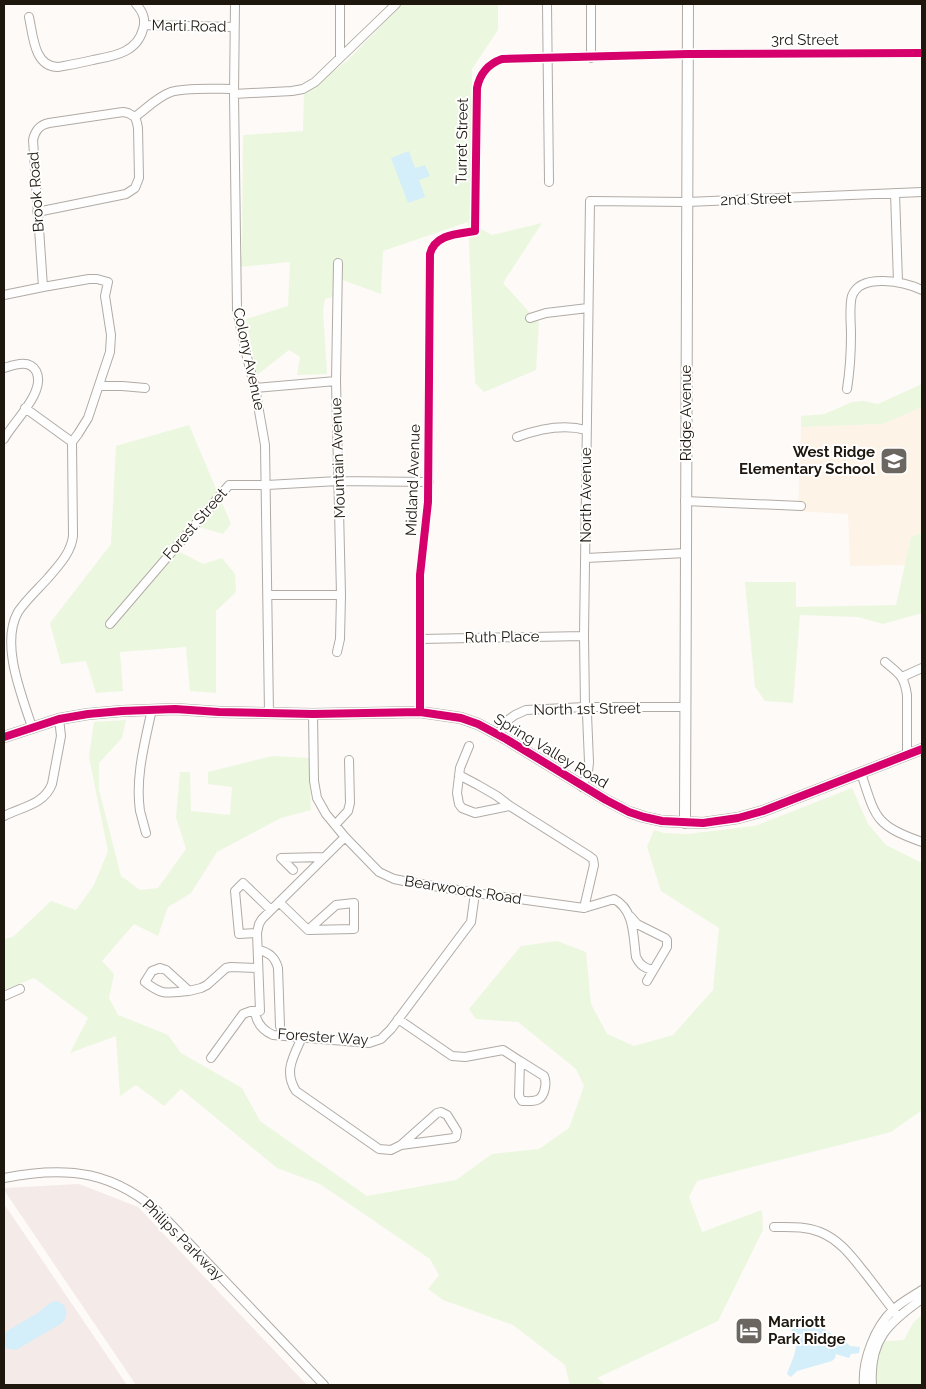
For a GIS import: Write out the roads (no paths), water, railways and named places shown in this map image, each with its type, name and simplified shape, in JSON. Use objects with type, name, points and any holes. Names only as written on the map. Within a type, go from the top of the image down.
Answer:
[{"type":"street","name":"Marti Road","points":[[30,17],[41,60],[50,67],[58,67],[125,52],[137,42],[143,30],[145,18],[136,4]]},
{"type":"street","name":"Colony Avenue","points":[[235,4],[234,92],[237,310],[256,388],[266,445],[269,713]]},
{"type":"street","points":[[340,4],[340,57]]},
{"type":"street","points":[[37,212],[126,194],[135,188],[139,178],[138,123],[135,118],[159,98],[182,90],[234,92],[292,91],[302,89],[315,82],[396,4]]},
{"type":"street","points":[[547,4],[548,182]]},
{"type":"street","points":[[591,4],[591,58]]},
{"type":"street","name":"Ridge Avenue","points":[[685,822],[688,4]]},
{"type":"street","name":"Marti Road","points":[[144,25],[234,27]]},
{"type":"street","name":"3rd Street","points":[[547,59],[688,54],[922,53]]},
{"type":"street","name":"Turret Street","points":[[432,248],[443,237],[475,231],[477,88],[480,75],[489,65],[502,60],[547,59]]},
{"type":"street","name":"Brook Road","points":[[43,287],[32,140],[34,135],[40,126],[49,123],[124,112],[135,118]]},
{"type":"street","name":"2nd Street","points":[[590,201],[687,202],[922,192]]},
{"type":"street","points":[[895,193],[898,282]]},
{"type":"street","name":"North Avenue","points":[[582,787],[588,772],[589,762],[588,714],[585,707],[584,636],[590,201]]},
{"type":"street","name":"Midland Avenue","points":[[420,712],[420,575],[429,482],[430,254],[432,248]]},
{"type":"street","name":"Mountain Avenue","points":[[337,652],[340,640],[341,595],[336,381],[338,264]]},
{"type":"street","points":[[4,295],[89,279],[108,282],[105,296],[111,334],[110,352],[88,418],[72,442],[72,544],[61,562],[18,612],[12,631],[12,652],[15,669],[32,728]]},
{"type":"street","points":[[847,388],[851,359],[852,295],[865,283],[886,281],[898,282],[922,290]]},
{"type":"street","points":[[530,318],[546,313],[588,308]]},
{"type":"street","points":[[4,368],[26,364],[33,367],[37,374],[38,386],[35,394],[4,439]]},
{"type":"street","points":[[256,388],[336,381]]},
{"type":"street","points":[[99,386],[145,388]]},
{"type":"street","points":[[25,408],[72,442]]},
{"type":"street","points":[[517,437],[542,430],[565,428],[586,430]]},
{"type":"street","name":"Forest Street","points":[[110,624],[229,485],[338,481],[429,482]]},
{"type":"street","points":[[685,501],[801,506]]},
{"type":"street","points":[[586,558],[686,553]]},
{"type":"street","points":[[268,594],[341,595]]},
{"type":"street","name":"Ruth Place","points":[[421,639],[584,636]]},
{"type":"street","points":[[885,662],[902,677],[906,685],[907,755]]},
{"type":"street","points":[[902,677],[922,668]]},
{"type":"street","name":"North 1st Street","points":[[498,734],[515,714],[526,710],[585,707],[686,707]]},
{"type":"street","points":[[146,834],[140,810],[140,780],[141,762],[152,709]]},
{"type":"street","name":"Spring Valley Road","points":[[4,737],[60,719],[88,714],[152,709],[313,714],[420,712],[460,718],[478,724],[498,734],[582,787],[629,812],[662,821],[703,823],[763,812],[922,749]]},
{"type":"street","name":"Bearwoods Road","points":[[313,714],[314,782],[318,798],[326,814],[345,837],[380,872],[404,882],[584,908],[614,899],[624,906],[637,924],[667,940],[667,947],[647,981]]},
{"type":"street","points":[[4,816],[37,802],[49,792],[61,736],[60,719]]},
{"type":"street","points":[[469,746],[459,775],[457,798],[462,808],[475,813],[510,806]]},
{"type":"street","points":[[335,825],[348,811],[350,802],[349,760]]},
{"type":"street","points":[[861,773],[872,806],[881,822],[898,833],[922,842]]},
{"type":"street","points":[[459,775],[497,796],[593,859],[594,864],[584,908]]},
{"type":"street","points":[[211,1058],[243,1014],[260,1011],[257,933],[262,919],[345,837]]},
{"type":"street","points":[[294,870],[281,858],[324,857]]},
{"type":"street","points":[[257,933],[238,934],[235,891],[243,882],[271,910]]},
{"type":"street","name":"Forester Way","points":[[254,1011],[258,1023],[267,1032],[278,1036],[375,1042],[387,1035],[471,922],[475,893]]},
{"type":"street","points":[[278,902],[308,930],[354,929],[354,903],[336,905],[308,930]]},
{"type":"street","points":[[630,916],[636,957],[642,966],[653,970]]},
{"type":"street","points":[[258,950],[269,954],[276,962],[278,968],[280,1026]]},
{"type":"street","points":[[189,991],[166,970],[160,968],[152,972],[145,982],[161,992],[189,991],[207,985],[226,968],[258,968]]},
{"type":"street","points":[[4,996],[20,989]]},
{"type":"street","points":[[398,1019],[452,1056],[465,1057],[503,1050],[544,1076],[546,1083],[539,1100],[522,1101],[518,1096],[520,1061]]},
{"type":"street","points":[[302,1037],[290,1065],[292,1085],[296,1091],[379,1149],[391,1150],[401,1145],[437,1113],[441,1112],[447,1115],[458,1134],[454,1138],[401,1145]]},
{"type":"street","name":"Philips Parkway","points":[[4,1178],[62,1171],[111,1182],[136,1195],[165,1218],[324,1385]]},
{"type":"street","points":[[774,1227],[788,1226],[809,1229],[829,1236],[846,1250],[895,1313]]},
{"type":"street","points":[[864,1385],[863,1377],[867,1356],[880,1326],[922,1290]]},
{"type":"street","points":[[872,1385],[873,1354],[895,1313],[922,1299]]},
{"type":"water","points":[[409,151],[415,168],[425,165],[430,176],[419,180],[425,197],[408,203],[391,158]]},
{"type":"water","points":[[56,1301],[63,1304],[67,1313],[62,1323],[16,1350],[4,1348],[4,1333]]},
{"type":"water","points":[[798,1322],[820,1326],[836,1337],[842,1338],[850,1346],[860,1347],[859,1353],[851,1354],[849,1358],[836,1354],[832,1361],[797,1371],[791,1377],[787,1374],[796,1346],[791,1325]]},
{"type":"place","name":"West Ridge Elementary School","points":[[894,461]]},
{"type":"place","name":"Marriott Park Ridge","points":[[749,1331]]}]
